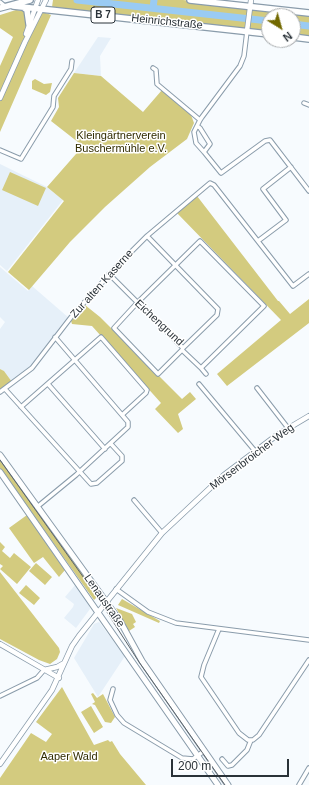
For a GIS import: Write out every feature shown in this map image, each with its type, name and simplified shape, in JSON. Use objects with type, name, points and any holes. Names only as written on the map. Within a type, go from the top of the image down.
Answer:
[{"type":"main road","name":"B 7","points":[[3,8],[30,0]]},
{"type":"main road","points":[[190,0],[309,13]]},
{"type":"main road","name":"Heinrichstraße","points":[[13,6],[261,33]]},
{"type":"main road","points":[[23,7],[27,10],[29,24]]},
{"type":"main road","name":"Lenaustraße","points":[[0,455],[120,622],[142,661],[228,785]]},
{"type":"main road","name":"Lenaustraße","points":[[0,472],[218,785]]},
{"type":"street","points":[[25,42],[29,24],[38,0]]},
{"type":"street","points":[[0,98],[46,0]]},
{"type":"street","points":[[251,0],[249,6],[244,56],[240,66],[200,120],[194,132],[195,139],[221,173],[269,140],[309,191]]},
{"type":"street","points":[[0,2],[3,8]]},
{"type":"street","points":[[0,150],[21,159],[53,107],[54,96],[71,69],[72,61]]},
{"type":"street","points":[[153,68],[156,70],[156,84],[200,120]]},
{"type":"street","points":[[304,103],[309,105]]},
{"type":"street","points":[[197,126],[209,141],[210,146],[204,152]]},
{"type":"street","points":[[291,167],[263,189],[286,220],[258,241],[293,286],[309,274]]},
{"type":"street","name":"Zur alten Kaserne","points":[[0,392],[32,368],[55,337],[109,274],[147,236],[211,183],[258,241]]},
{"type":"street","name":"Eichengrund","points":[[109,274],[183,349],[219,311],[147,236]]},
{"type":"street","points":[[201,368],[264,306],[200,241],[137,303],[114,328],[158,374],[183,349],[206,374]]},
{"type":"street","points":[[37,507],[68,482],[128,427],[128,422],[55,337]]},
{"type":"street","points":[[21,407],[101,337],[142,384],[147,392],[122,415]]},
{"type":"street","points":[[48,384],[105,449]]},
{"type":"street","points":[[199,384],[255,451]]},
{"type":"street","points":[[257,388],[288,428]]},
{"type":"street","points":[[5,389],[91,484],[97,483],[123,459],[111,444]]},
{"type":"street","name":"Mörsenbroicher Weg","points":[[0,764],[50,694],[59,678],[69,653],[98,611],[162,533],[224,475],[288,428],[309,416]]},
{"type":"street","points":[[134,500],[162,533]]},
{"type":"street","points":[[116,589],[148,612],[168,621],[184,625],[309,640]]},
{"type":"street","points":[[219,629],[201,675],[202,679],[239,733],[251,740]]},
{"type":"street","points":[[0,644],[59,678]]},
{"type":"street","points":[[222,759],[227,765],[232,765],[247,750],[251,740],[259,734],[309,660]]},
{"type":"street","points":[[0,696],[37,678],[44,670],[57,667],[65,662]]},
{"type":"street","points":[[113,689],[110,700],[121,721],[187,760],[193,760],[204,751]]},
{"type":"street","points":[[299,785],[309,768]]},
{"type":"shaded area","points":[[98,37],[111,38],[100,56],[101,76],[74,73]]},
{"type":"shaded area","points":[[0,164],[47,187],[63,200],[7,271],[0,265]]},
{"type":"shaded area","points":[[0,267],[28,291],[32,286],[69,318],[33,366],[12,382],[4,371],[0,369],[0,329],[5,322],[0,317]]},
{"type":"shaded area","points":[[76,584],[89,603],[90,609],[76,628],[64,618],[74,604],[65,597]]},
{"type":"shaded area","points":[[99,622],[125,656],[98,697],[74,658],[94,624]]},
{"type":"green space","points":[[53,0],[183,0],[261,9],[261,32],[54,9],[52,7]]},
{"type":"green space","points":[[16,10],[24,11],[26,14],[26,25],[34,28],[43,12],[51,15],[0,132],[0,66],[13,37],[0,28],[0,15]]},
{"type":"green space","points":[[301,13],[309,14],[309,38],[301,37]]},
{"type":"green space","name":"Kleingärtnerverein Buschermühle e.V.","points":[[74,73],[101,76],[143,112],[162,90],[191,115],[194,123],[187,139],[150,167],[105,207],[70,242],[29,290],[8,272],[64,201],[47,187],[83,146],[51,121],[59,107],[58,98]]},
{"type":"green space","points":[[35,79],[44,84],[52,83],[50,92],[46,95],[32,89],[32,81]]},
{"type":"green space","points":[[10,172],[46,188],[38,206],[2,190]]},
{"type":"green space","points":[[197,196],[278,301],[290,314],[309,299],[309,323],[227,386],[217,374],[281,320],[177,213]]},
{"type":"green space","points":[[85,305],[100,317],[182,399],[190,392],[196,399],[178,414],[183,429],[178,433],[155,409],[161,403],[92,326],[72,324],[71,321]]},
{"type":"green space","points":[[0,369],[4,371],[12,382],[0,390]]},
{"type":"green space","points":[[0,458],[99,595],[94,600],[0,468]]},
{"type":"green space","points":[[27,515],[65,570],[59,577],[43,557],[34,563],[9,528]]},
{"type":"green space","points":[[0,542],[5,547],[2,551],[10,558],[14,553],[31,567],[17,584],[0,569],[3,566],[0,564]]},
{"type":"green space","points":[[36,563],[52,577],[45,585],[29,571]]},
{"type":"green space","points":[[0,572],[59,648],[60,652],[57,659],[50,664],[39,660],[0,639]]},
{"type":"green space","points":[[26,585],[40,598],[34,605],[19,593]]},
{"type":"green space","points":[[122,599],[160,621],[159,623],[118,605]]},
{"type":"green space","points":[[116,608],[132,614],[136,622],[133,624],[135,627],[129,631]]},
{"type":"green space","name":"Aaper Wald","points":[[62,687],[94,745],[108,740],[110,742],[112,741],[120,754],[146,785],[0,785],[0,778],[31,733],[46,742],[52,734],[36,722]]},
{"type":"green space","points":[[93,693],[97,698],[103,694],[115,717],[111,723],[105,722],[95,705],[92,704],[95,702],[91,694]]},
{"type":"green space","points":[[91,706],[103,727],[94,733],[81,712]]},
{"type":"waterway","points":[[77,0],[261,20]]},
{"type":"waterway","points":[[153,8],[154,0]]},
{"type":"waterway","points":[[301,25],[309,26]]},
{"type":"tram line","points":[[0,460],[96,595],[139,662],[225,785]]}]
